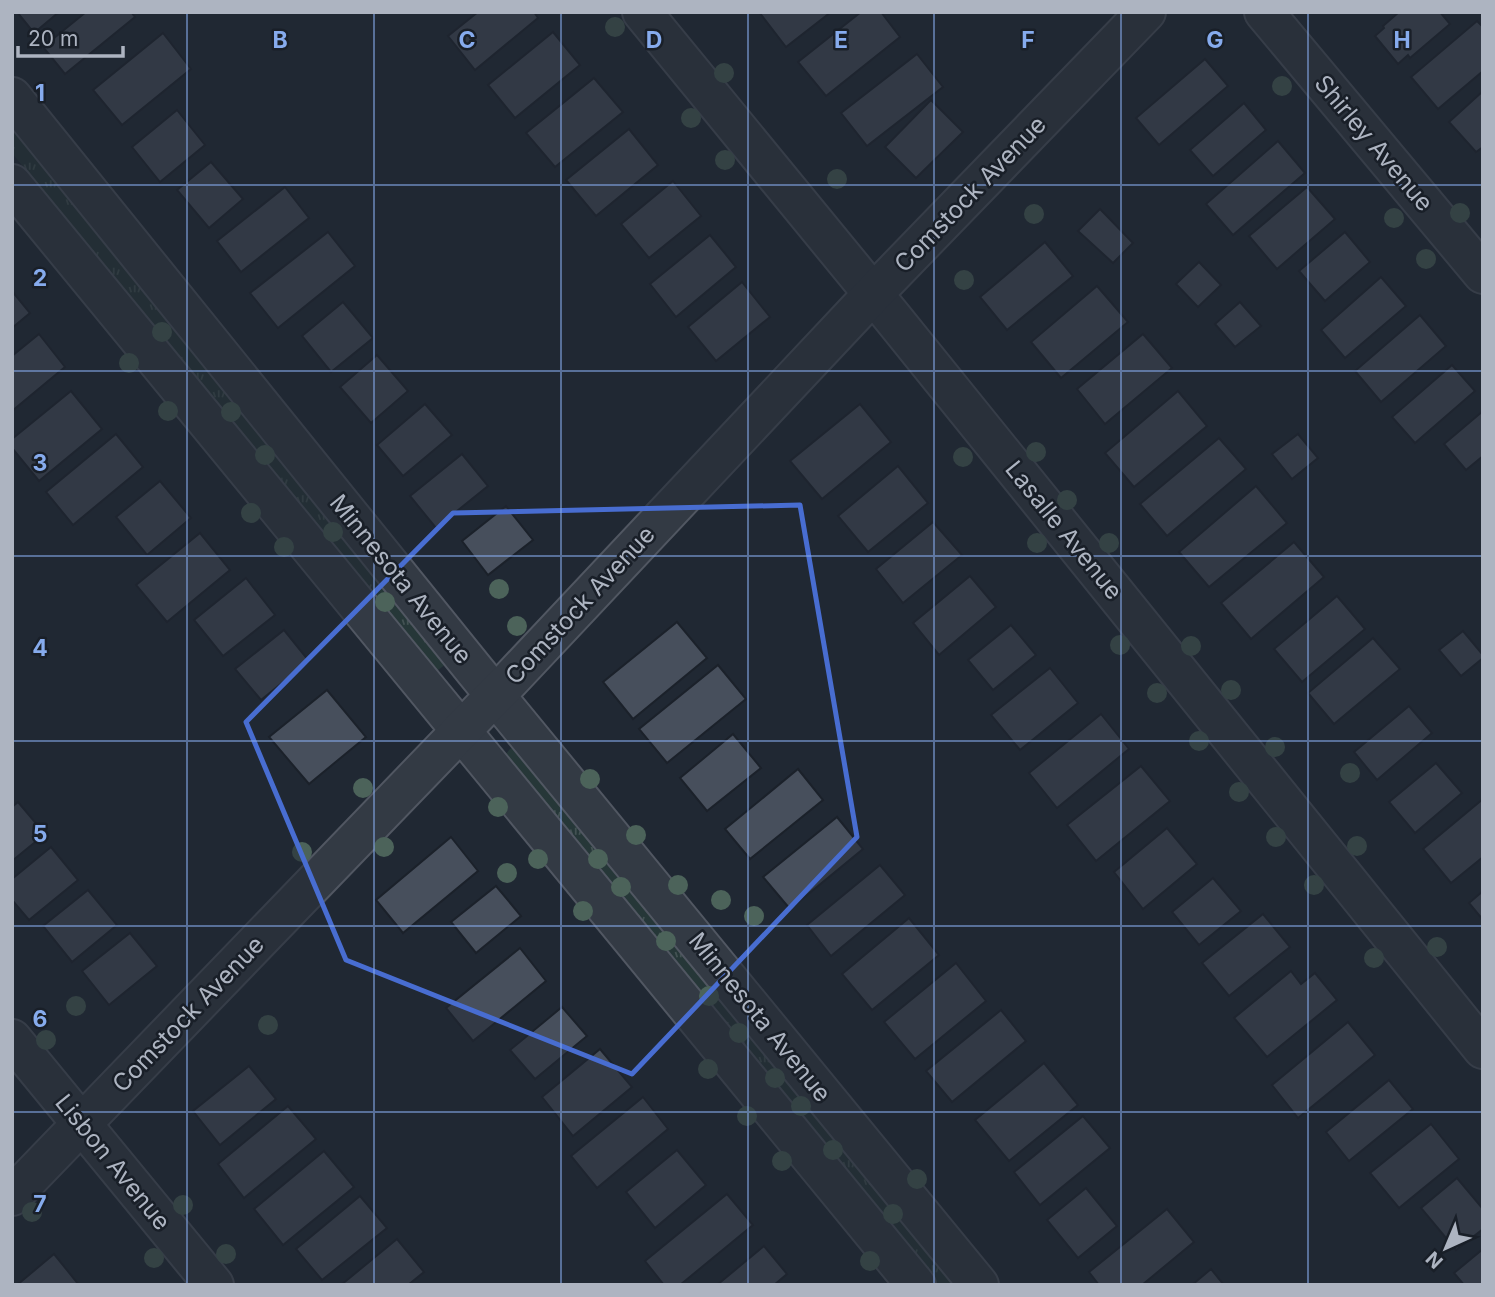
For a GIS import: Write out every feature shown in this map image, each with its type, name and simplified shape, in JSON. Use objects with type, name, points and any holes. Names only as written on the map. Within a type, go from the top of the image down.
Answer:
[{"type":"street","name":"Lasalle Avenue","points":[[642,12],[1483,1049]]},
{"type":"street","name":"Comstock Avenue","points":[[12,1196],[495,695],[873,294],[1146,12]]},
{"type":"street","name":"Shirley Avenue","points":[[1264,12],[1483,274]]},
{"type":"street","name":"Minnesota Avenue","points":[[12,97],[495,695],[979,1285]]},
{"type":"street","name":"Minnesota Avenue","points":[[12,184],[916,1285]]},
{"type":"street","name":"Lisbon Avenue","points":[[12,1039],[214,1285]]},
{"type":"highlighted area","points":[[800,505],[857,837],[632,1074],[346,960],[246,722],[453,513]]},
{"type":"green space","points":[[12,130],[445,658],[446,664],[438,670],[433,668],[12,153]]},
{"type":"green space","points":[[515,747],[957,1285],[937,1285],[508,759],[506,754]]},
{"type":"building","points":[[17,12],[59,12],[34,33]]},
{"type":"building","points":[[86,12],[131,12],[135,17],[65,74],[43,47]]},
{"type":"building","points":[[478,12],[534,12],[538,18],[475,70],[448,36]]},
{"type":"building","points":[[759,12],[831,12],[786,47]]},
{"type":"building","points":[[861,12],[881,12],[900,37],[826,96],[798,62]]},
{"type":"building","points":[[1399,12],[1440,12],[1450,24],[1410,58],[1408,55],[1398,64],[1375,36]]},
{"type":"building","points":[[1477,21],[1483,27],[1483,71],[1438,109],[1411,77]]},
{"type":"building","points":[[553,32],[580,65],[515,118],[488,85]]},
{"type":"building","points":[[163,33],[191,69],[122,125],[93,90]]},
{"type":"building","points":[[917,54],[943,87],[867,146],[841,113]]},
{"type":"building","points":[[1205,59],[1228,86],[1159,145],[1136,118]]},
{"type":"building","points":[[594,78],[623,112],[555,167],[526,133]]},
{"type":"building","points":[[1483,91],[1483,147],[1476,152],[1449,122]]},
{"type":"building","points":[[931,100],[963,132],[916,178],[885,147]]},
{"type":"building","points":[[1244,103],[1266,130],[1213,176],[1190,150]]},
{"type":"building","points":[[177,110],[205,145],[160,182],[132,147]]},
{"type":"building","points":[[629,129],[658,165],[596,216],[566,180]]},
{"type":"building","points":[[1278,141],[1305,173],[1233,235],[1206,204]]},
{"type":"building","points":[[211,162],[243,199],[209,228],[177,190]]},
{"type":"building","points":[[673,181],[701,216],[649,258],[621,224]]},
{"type":"building","points":[[285,187],[309,218],[241,272],[217,241]]},
{"type":"building","points":[[1307,187],[1335,219],[1277,269],[1249,236]]},
{"type":"building","points":[[1100,209],[1133,243],[1113,263],[1078,231]]},
{"type":"building","points":[[328,232],[355,266],[278,328],[250,293]]},
{"type":"building","points":[[1345,232],[1370,262],[1325,301],[1299,271]]},
{"type":"building","points":[[710,235],[736,267],[676,317],[650,284]]},
{"type":"building","points":[[1045,242],[1073,276],[1007,330],[980,297]]},
{"type":"building","points":[[1199,262],[1221,285],[1198,307],[1176,284]]},
{"type":"building","points":[[1381,277],[1406,306],[1345,358],[1321,330]]},
{"type":"building","points":[[742,282],[770,317],[716,361],[688,327]]},
{"type":"building","points":[[1097,286],[1128,322],[1061,378],[1031,342]]},
{"type":"building","points":[[12,291],[30,313],[12,328]]},
{"type":"building","points":[[343,302],[373,338],[331,372],[302,336]]},
{"type":"building","points":[[1240,302],[1261,326],[1235,347],[1215,324]]},
{"type":"building","points":[[1420,315],[1446,346],[1381,402],[1355,371]]},
{"type":"building","points":[[39,334],[65,367],[12,411],[12,356]]},
{"type":"building","points":[[1143,334],[1172,368],[1105,424],[1077,389]]},
{"type":"building","points":[[377,355],[408,391],[371,423],[340,387]]},
{"type":"building","points":[[1452,365],[1475,391],[1415,443],[1392,417]]},
{"type":"building","points":[[71,391],[102,429],[39,481],[12,448],[12,439]]},
{"type":"building","points":[[1178,391],[1207,426],[1134,487],[1105,453]]},
{"type":"building","points":[[425,404],[452,435],[403,476],[377,445]]},
{"type":"building","points":[[860,404],[891,442],[822,499],[790,461]]},
{"type":"building","points":[[1483,411],[1483,456],[1466,470],[1444,444]]},
{"type":"building","points":[[116,434],[143,467],[73,525],[46,492]]},
{"type":"building","points":[[1298,434],[1318,458],[1292,479],[1272,454]]},
{"type":"building","points":[[1219,438],[1246,469],[1167,536],[1140,504]]},
{"type":"building","points":[[462,454],[488,486],[436,528],[410,496]]},
{"type":"building","points":[[898,466],[928,503],[868,552],[838,516]]},
{"type":"building","points":[[160,481],[191,518],[147,555],[116,517]]},
{"type":"building","points":[[1256,486],[1287,523],[1209,587],[1179,552]]},
{"type":"building","points":[[506,506],[533,540],[488,575],[462,541]]},
{"type":"building","points":[[933,522],[962,555],[903,603],[876,569]]},
{"type":"building","points":[[200,533],[230,570],[167,622],[136,585]]},
{"type":"building","points":[[1294,542],[1324,577],[1251,639],[1221,603]]},
{"type":"building","points":[[970,576],[996,607],[939,655],[913,623]]},
{"type":"building","points":[[246,578],[275,615],[223,656],[194,620]]},
{"type":"building","points":[[1337,596],[1365,629],[1302,682],[1274,649]]},
{"type":"building","points":[[677,622],[707,658],[633,719],[603,682]]},
{"type":"building","points":[[1011,625],[1036,655],[993,690],[968,660]]},
{"type":"building","points":[[284,630],[309,661],[261,700],[235,669]]},
{"type":"building","points":[[1463,631],[1483,658],[1461,676],[1439,650]]},
{"type":"building","points":[[1373,638],[1400,669],[1334,724],[1308,693]]},
{"type":"building","points":[[718,665],[746,699],[667,763],[639,729]]},
{"type":"building","points":[[1050,668],[1078,703],[1020,750],[991,715]]},
{"type":"building","points":[[327,690],[366,737],[309,784],[269,737]]},
{"type":"building","points":[[1409,706],[1432,733],[1377,780],[1354,752]]},
{"type":"building","points":[[1101,714],[1129,749],[1057,808],[1029,773]]},
{"type":"building","points":[[733,734],[761,768],[707,811],[680,778]]},
{"type":"building","points":[[1436,763],[1462,793],[1415,833],[1389,802]]},
{"type":"building","points":[[1141,766],[1170,801],[1096,861],[1067,825]]},
{"type":"building","points":[[798,769],[823,800],[750,859],[725,829]]},
{"type":"building","points":[[1483,799],[1483,857],[1451,883],[1423,849]]},
{"type":"building","points":[[18,802],[45,834],[12,861],[12,807]]},
{"type":"building","points":[[837,817],[863,849],[790,909],[763,877]]},
{"type":"building","points":[[1167,828],[1197,864],[1143,909],[1114,872]]},
{"type":"building","points":[[451,837],[478,871],[403,933],[376,900]]},
{"type":"building","points":[[51,847],[78,880],[29,920],[12,900],[12,879]]},
{"type":"building","points":[[880,865],[905,895],[831,956],[807,925]]},
{"type":"building","points":[[1213,878],[1241,911],[1199,945],[1172,912]]},
{"type":"building","points":[[496,886],[521,916],[476,953],[451,922]]},
{"type":"building","points":[[88,890],[117,925],[72,962],[43,926]]},
{"type":"building","points":[[1483,891],[1483,920],[1469,903]]},
{"type":"building","points":[[1263,914],[1290,947],[1229,996],[1202,963]]},
{"type":"building","points":[[909,918],[939,955],[872,1010],[842,974]]},
{"type":"building","points":[[130,933],[157,966],[109,1005],[82,971]]},
{"type":"building","points":[[520,948],[546,981],[473,1041],[446,1008]]},
{"type":"building","points":[[956,963],[986,1001],[915,1059],[884,1022]]},
{"type":"building","points":[[1291,971],[1301,984],[1315,973],[1337,1000],[1267,1057],[1234,1018]]},
{"type":"building","points":[[562,1007],[587,1036],[535,1079],[510,1050]]},
{"type":"building","points":[[1001,1010],[1026,1041],[952,1102],[926,1071]]},
{"type":"building","points":[[1348,1022],[1375,1055],[1298,1118],[1272,1085]]},
{"type":"building","points":[[600,1049],[632,1087],[573,1136],[542,1097]]},
{"type":"building","points":[[1044,1063],[1078,1105],[1009,1161],[975,1120]]},
{"type":"building","points":[[249,1066],[276,1099],[220,1145],[193,1111]]},
{"type":"building","points":[[1389,1080],[1413,1109],[1349,1161],[1326,1132]]},
{"type":"building","points":[[643,1097],[668,1129],[597,1188],[571,1156]]},
{"type":"building","points":[[288,1106],[316,1139],[244,1198],[218,1164]]},
{"type":"building","points":[[1083,1116],[1110,1148],[1040,1205],[1014,1172]]},
{"type":"building","points":[[1431,1124],[1459,1159],[1399,1208],[1370,1173]]},
{"type":"building","points":[[677,1150],[706,1185],[655,1228],[626,1192]]},
{"type":"building","points":[[324,1151],[354,1187],[283,1245],[254,1209]]},
{"type":"building","points":[[1457,1178],[1483,1209],[1483,1229],[1456,1250],[1421,1208]]},
{"type":"building","points":[[1086,1188],[1117,1226],[1078,1258],[1047,1220]]},
{"type":"building","points":[[727,1194],[753,1225],[680,1285],[664,1285],[645,1261]]},
{"type":"building","points":[[360,1196],[387,1228],[322,1280],[296,1249]]},
{"type":"building","points":[[1167,1209],[1194,1242],[1142,1285],[1099,1285],[1089,1272]]},
{"type":"building","points":[[397,1239],[424,1272],[408,1285],[341,1285]]},
{"type":"building","points":[[764,1246],[787,1274],[774,1285],[717,1285]]},
{"type":"building","points":[[1483,1249],[1483,1285],[1464,1285],[1454,1273]]},
{"type":"building","points":[[54,1254],[79,1285],[17,1285]]},
{"type":"building","points":[[1211,1269],[1224,1285],[1192,1285]]}]
